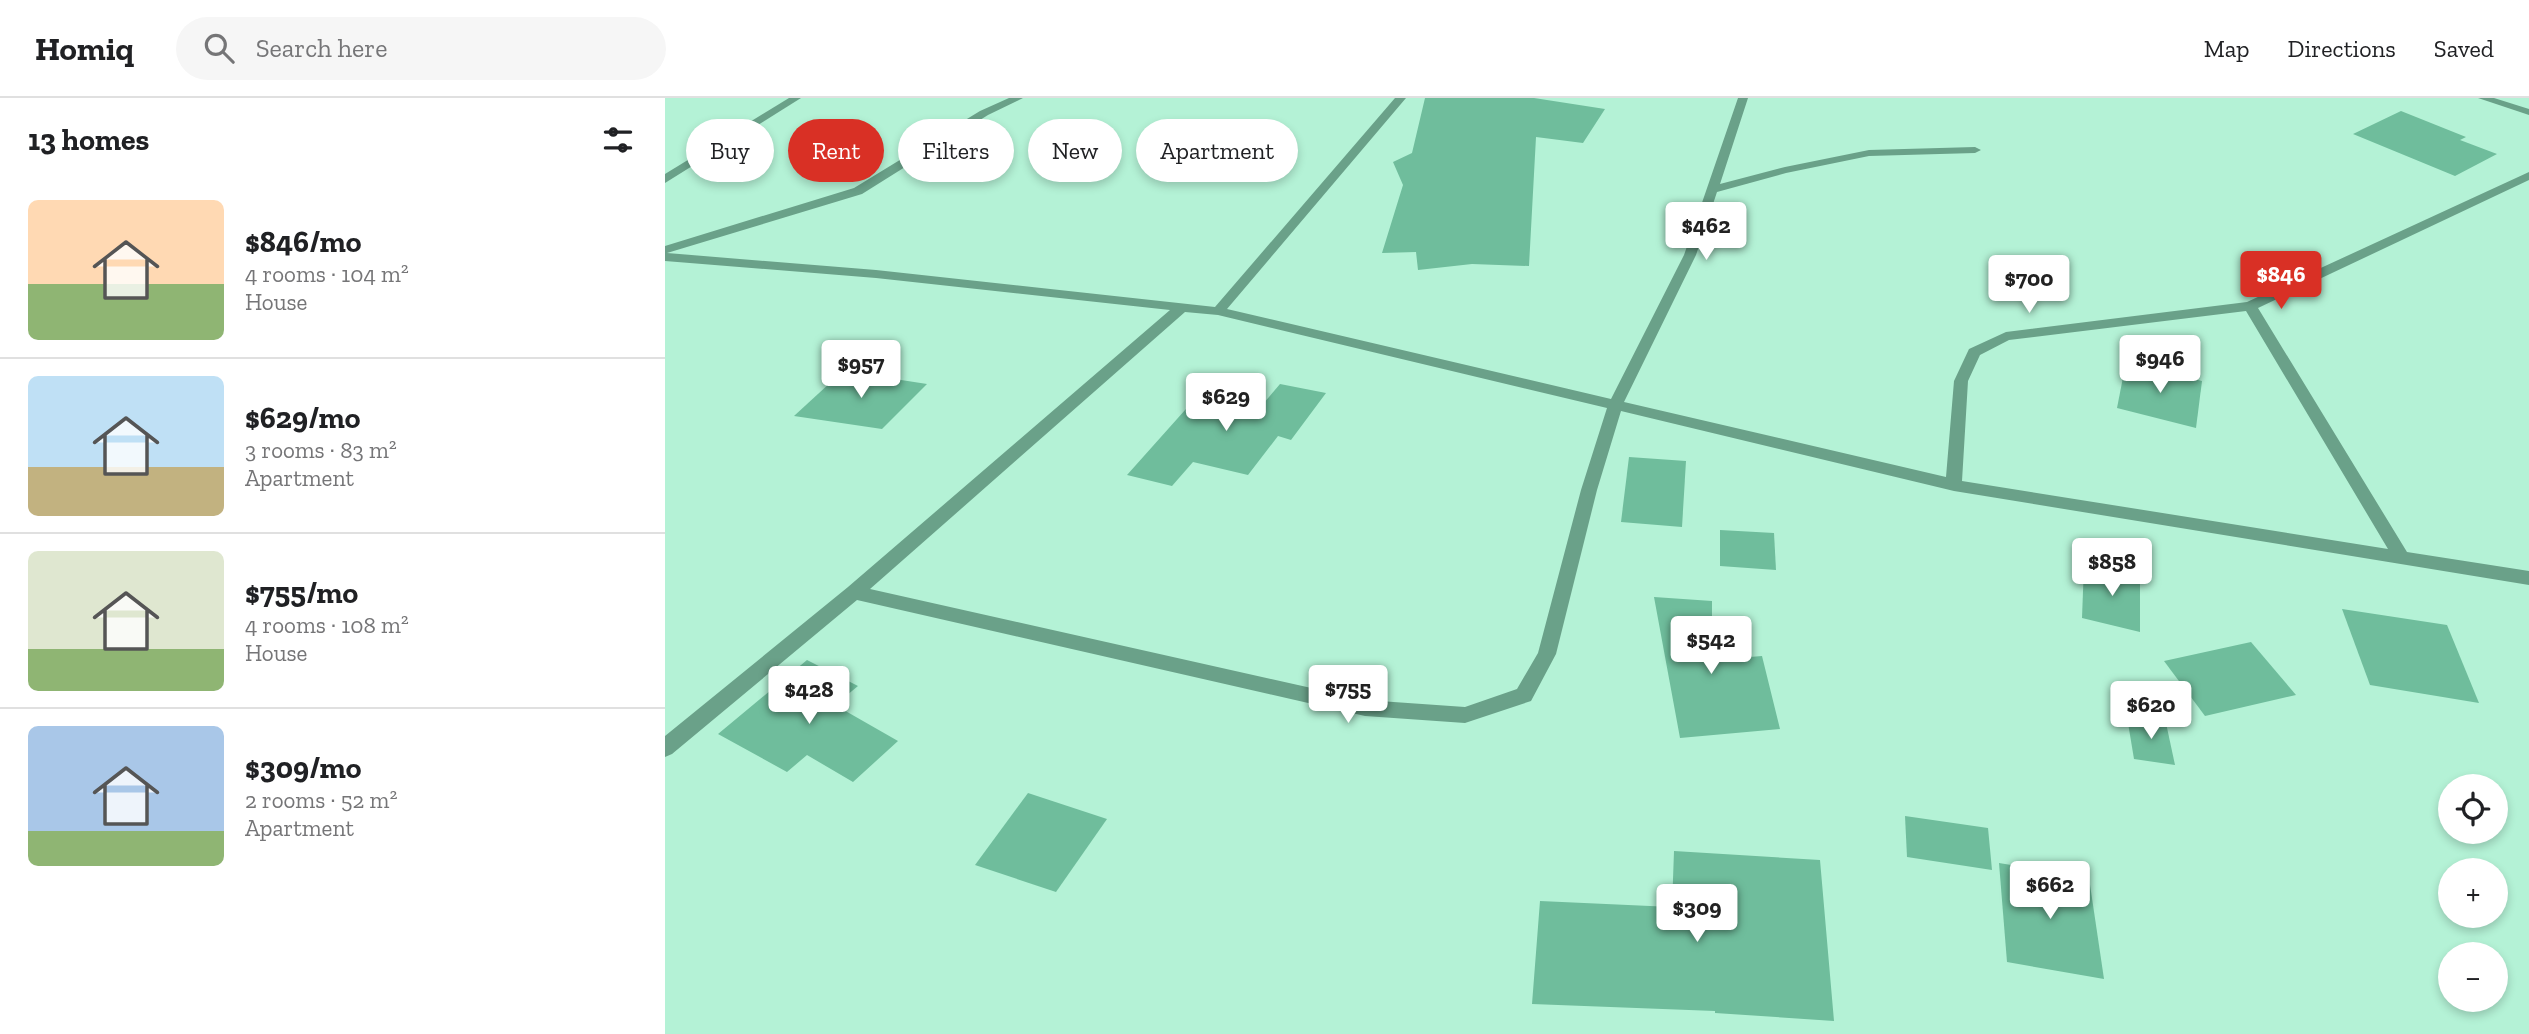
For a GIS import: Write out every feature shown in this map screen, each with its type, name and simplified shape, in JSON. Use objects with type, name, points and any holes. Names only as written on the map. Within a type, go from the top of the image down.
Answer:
[{"type":"street","points":[[665,179],[796,98]]},
{"type":"street","points":[[665,250],[841,199],[984,113],[1018,98]]},
{"type":"street","points":[[1218,311],[1401,98]]},
{"type":"street","points":[[855,592],[1365,708],[1465,715],[1524,695],[1547,654],[1589,490],[1616,404],[1690,255],[1743,98]]},
{"type":"street","points":[[2483,98],[2529,112]]},
{"type":"street","points":[[1710,190],[1785,170],[1869,153],[1975,150]]},
{"type":"street","points":[[1954,485],[1961,381],[1975,352],[2006,336],[2250,306],[2529,176]]},
{"type":"street","points":[[665,257],[876,274],[1218,311],[1954,485],[2529,578]]},
{"type":"street","points":[[2250,306],[2402,558]]},
{"type":"street","points":[[665,748],[855,592],[1182,307]]},
{"type":"building","points":[[1425,98],[1534,98],[1605,109],[1583,143],[1536,137],[1529,266],[1472,264],[1418,270],[1416,252],[1382,253],[1403,185],[1393,162],[1412,153]]},
{"type":"building","points":[[2401,111],[2466,137],[2460,140],[2497,154],[2455,176],[2353,134]]},
{"type":"building","points":[[2126,362],[2202,381],[2196,428],[2117,408]]},
{"type":"building","points":[[843,371],[927,384],[882,429],[794,416]]},
{"type":"building","points":[[1280,384],[1326,393],[1291,440],[1278,436],[1248,475],[1193,462],[1172,486],[1127,475],[1202,391],[1263,404]]},
{"type":"building","points":[[1629,457],[1686,461],[1682,527],[1621,522]]},
{"type":"building","points":[[1720,530],[1774,533],[1776,570],[1720,566]]},
{"type":"building","points":[[2084,565],[2140,578],[2140,632],[2082,618]]},
{"type":"building","points":[[1654,597],[1712,601],[1712,660],[1762,656],[1780,729],[1680,738]]},
{"type":"building","points":[[2342,609],[2447,625],[2479,703],[2370,685]]},
{"type":"building","points":[[2251,642],[2296,695],[2205,716],[2164,661]]},
{"type":"building","points":[[807,660],[858,686],[835,705],[898,741],[853,782],[807,755],[787,772],[718,734]]},
{"type":"building","points":[[2127,717],[2166,723],[2175,765],[2134,759]]},
{"type":"building","points":[[1028,793],[1107,819],[1056,892],[975,865]]},
{"type":"building","points":[[1905,816],[1988,828],[1992,870],[1907,857]]},
{"type":"building","points":[[1674,851],[1820,860],[1834,1021],[1715,1011],[1532,1004],[1540,901],[1672,907]]},
{"type":"building","points":[[1999,863],[2089,878],[2104,979],[2007,962]]}]
